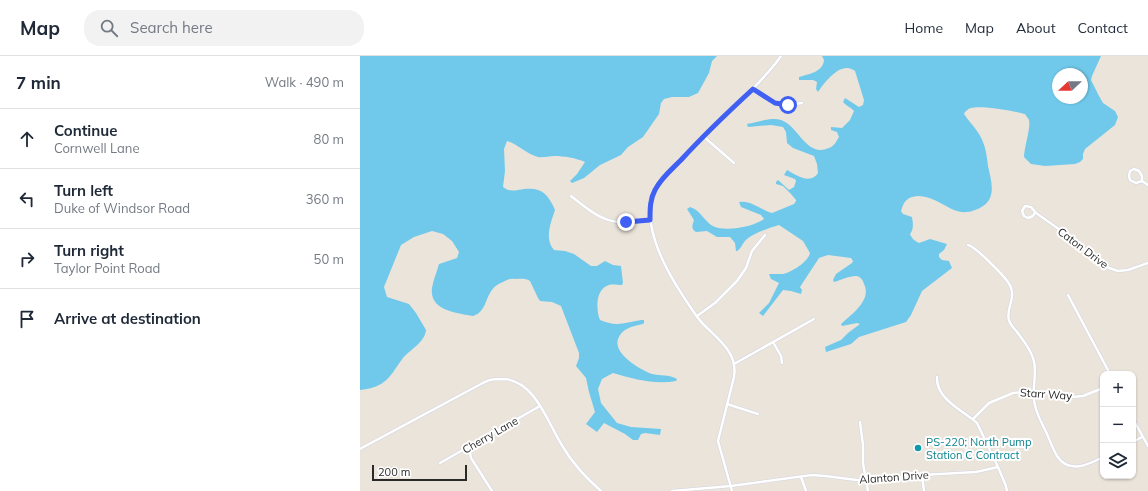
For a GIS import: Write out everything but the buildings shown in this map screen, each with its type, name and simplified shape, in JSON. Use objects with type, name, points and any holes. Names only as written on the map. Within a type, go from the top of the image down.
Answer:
[{"type":"street","points":[[732,491],[718,441],[734,378],[734,364],[722,341],[704,325],[672,277],[662,258],[653,233],[650,213],[652,199],[658,184],[704,136],[753,89],[769,72],[781,56]]},
{"type":"street","points":[[753,89],[775,103],[788,105],[802,103]]},
{"type":"street","points":[[704,136],[734,163]]},
{"type":"street","points":[[1142,181],[1142,176],[1139,171],[1134,169],[1130,171],[1130,180],[1134,182],[1142,181],[1148,185]]},
{"type":"street","points":[[571,196],[593,213],[609,221],[626,222],[650,220]]},
{"type":"street","name":"Caton Drive","points":[[1035,212],[1033,216],[1026,218],[1022,213],[1022,209],[1028,206],[1031,207],[1035,212],[1109,268],[1123,271],[1148,263]]},
{"type":"street","points":[[697,316],[715,303],[737,280],[746,268],[754,248],[765,235]]},
{"type":"street","points":[[968,245],[972,246],[990,263],[1011,286],[1012,298],[1008,318],[1010,324],[1029,347],[1034,358],[1036,369],[1034,402],[1056,454],[1061,461],[1069,465],[1081,467],[1100,459]]},
{"type":"street","points":[[1068,295],[1108,371]]},
{"type":"street","points":[[734,364],[814,319]]},
{"type":"street","points":[[773,342],[781,356],[782,363]]},
{"type":"street","points":[[937,377],[938,386],[949,403],[973,419],[981,429],[1007,491]]},
{"type":"street","points":[[360,449],[467,391],[492,380],[508,380],[520,384],[528,391],[540,406],[553,431],[576,467],[601,491]]},
{"type":"street","name":"Starr Way","points":[[973,419],[989,403],[1013,392],[1034,391],[1083,396],[1100,389]]},
{"type":"street","points":[[727,404],[758,414]]},
{"type":"street","name":"Cherry Lane","points":[[440,463],[540,406]]},
{"type":"street","points":[[860,422],[865,481],[868,491]]},
{"type":"street","points":[[1136,425],[1148,446]]},
{"type":"street","points":[[1136,440],[1142,437]]},
{"type":"street","points":[[469,447],[472,458],[492,491]]},
{"type":"street","name":"Alanton Drive","points":[[672,491],[731,486],[812,475],[865,481],[922,475],[976,472],[998,467]]},
{"type":"street","points":[[922,475],[924,491]]},
{"type":"street","points":[[801,477],[806,491]]},
{"type":"water","points":[[360,56],[717,56],[712,61],[709,73],[698,93],[689,97],[672,97],[664,99],[661,103],[659,114],[643,137],[628,147],[621,155],[600,165],[584,178],[572,183],[570,181],[585,162],[574,158],[562,156],[538,157],[507,141],[504,149],[505,171],[503,187],[512,191],[532,189],[541,191],[549,198],[555,210],[549,230],[549,241],[554,250],[574,254],[591,266],[597,266],[605,261],[613,265],[621,266],[622,285],[609,285],[604,287],[599,295],[597,306],[600,320],[616,324],[644,320],[643,324],[622,332],[618,339],[620,350],[629,361],[647,372],[655,375],[671,376],[677,379],[676,381],[668,382],[652,382],[613,373],[602,379],[598,389],[601,403],[617,423],[631,427],[661,429],[660,435],[645,433],[641,434],[638,440],[633,440],[604,423],[597,432],[586,424],[595,412],[586,378],[576,366],[579,353],[561,306],[552,302],[540,301],[530,281],[525,279],[512,279],[497,285],[489,295],[482,310],[473,316],[446,310],[435,302],[432,296],[432,288],[439,264],[457,258],[459,252],[452,241],[443,234],[432,231],[414,237],[401,245],[384,287],[387,297],[409,304],[426,330],[425,334],[420,342],[403,358],[385,382],[360,390]]},
{"type":"water","points":[[822,56],[1101,56],[1091,80],[1103,103],[1115,111],[1118,117],[1115,125],[1085,149],[1083,159],[1080,162],[1075,164],[1045,166],[1031,164],[1024,157],[1029,123],[1029,120],[1025,114],[1006,110],[976,107],[967,110],[964,114],[979,134],[986,151],[992,186],[992,192],[987,202],[982,207],[975,210],[961,212],[931,199],[918,196],[911,197],[906,200],[901,211],[903,214],[912,217],[913,228],[910,234],[915,241],[919,243],[930,239],[947,244],[944,250],[939,254],[939,257],[942,260],[949,261],[952,268],[922,291],[911,315],[906,322],[859,337],[851,344],[826,352],[825,347],[841,340],[860,324],[857,323],[842,326],[841,324],[860,306],[863,301],[866,290],[864,283],[859,277],[856,276],[834,282],[833,280],[836,274],[852,263],[853,261],[851,258],[828,255],[819,258],[800,287],[802,290],[801,294],[783,290],[763,316],[759,313],[769,303],[779,283],[771,279],[769,274],[787,273],[803,263],[810,253],[803,241],[779,225],[750,237],[745,241],[739,250],[736,251],[735,243],[730,237],[717,237],[707,231],[694,231],[692,227],[694,220],[687,209],[690,207],[699,212],[711,225],[723,229],[730,229],[746,227],[764,219],[761,215],[741,207],[739,202],[748,202],[772,213],[794,204],[796,200],[783,186],[776,184],[776,182],[778,180],[789,190],[794,187],[796,181],[795,179],[784,175],[787,170],[807,179],[815,177],[818,173],[814,156],[793,148],[787,143],[786,132],[783,127],[771,125],[748,127],[747,124],[769,119],[777,119],[787,123],[808,145],[814,149],[821,150],[829,148],[835,144],[839,137],[837,132],[831,130],[831,127],[842,128],[850,120],[854,111],[843,102],[845,98],[859,107],[863,105],[864,100],[855,71],[850,68],[839,70],[829,78],[818,92],[816,89],[817,82],[813,80],[799,80],[799,77],[818,70],[823,64],[824,60]]},
{"type":"place","name":"PS-220; North Pump Station C Contract","points":[[918,448]]},
{"type":"route","points":[[626,222],[650,220],[650,205],[655,190],[661,180],[753,89],[775,103],[788,105]]}]
